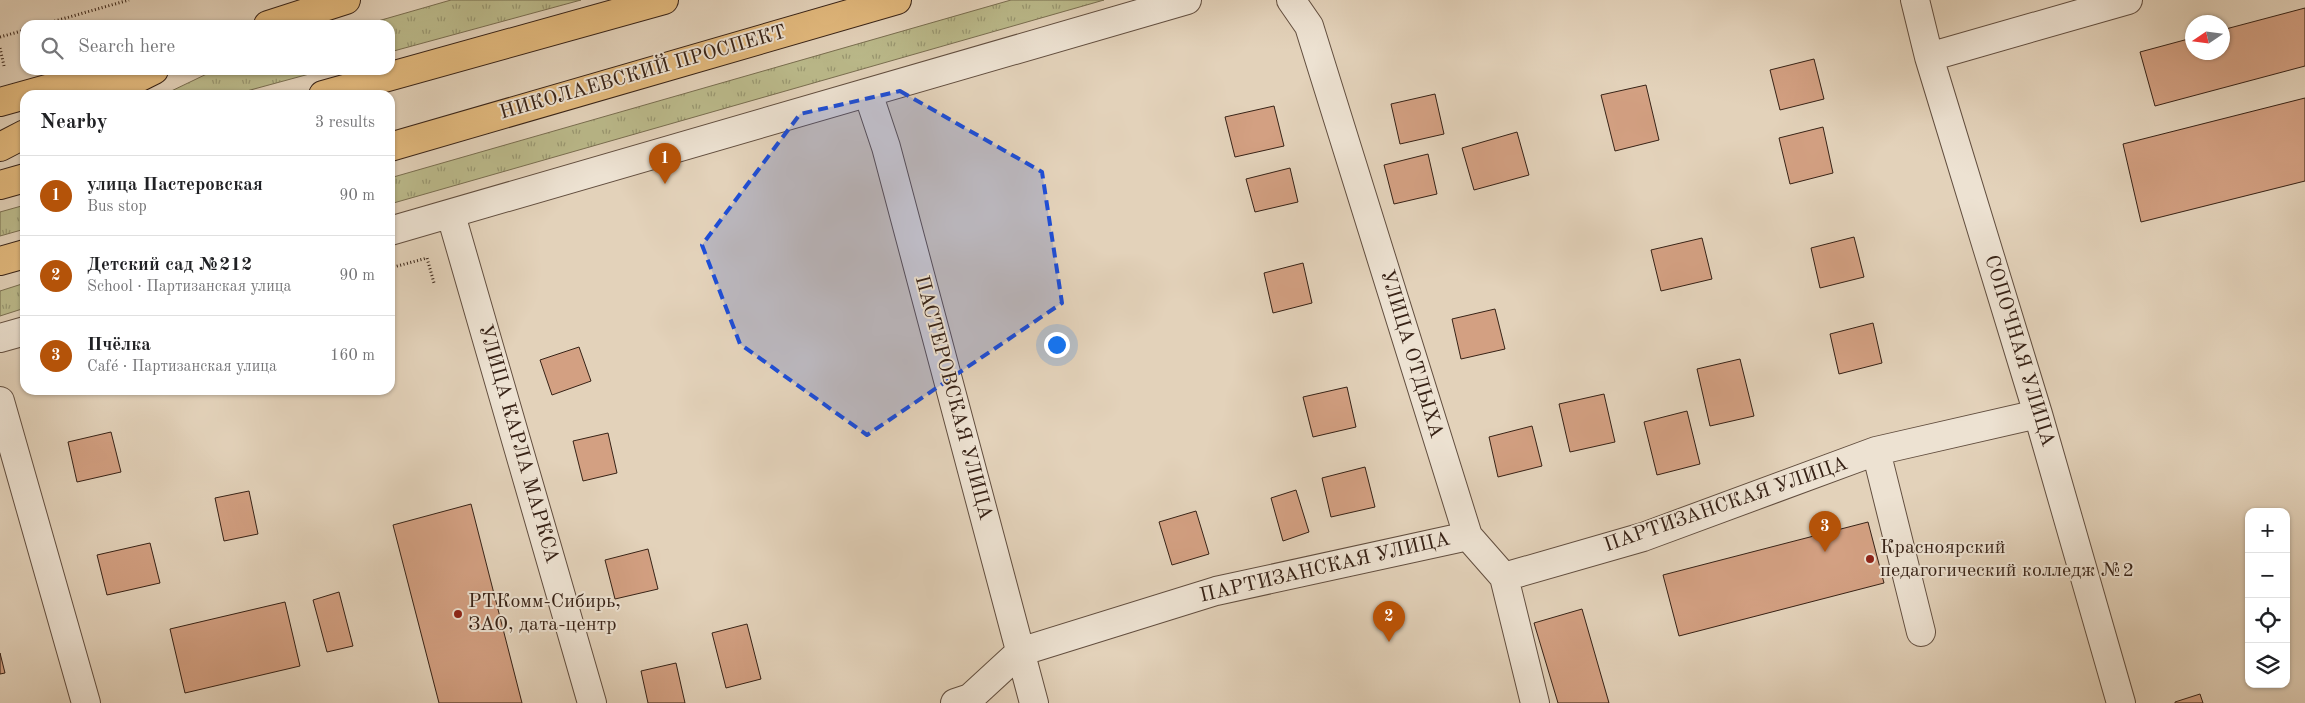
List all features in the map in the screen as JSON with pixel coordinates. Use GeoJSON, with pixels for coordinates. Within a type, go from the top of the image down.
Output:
{"type":"FeatureCollection","features":[{"type":"Feature","properties":{"kind":"main road"},"geometry":{"type":"LineString","coordinates":[[284,20],[346,0]]}},
{"type":"Feature","properties":{"kind":"main road"},"geometry":{"type":"LineString","coordinates":[[395,75],[664,0]]}},
{"type":"Feature","properties":{"kind":"main road","name":"НИКОЛАЕВСКИЙ ПРОСПЕКТ"},"geometry":{"type":"LineString","coordinates":[[395,146],[896,0]]}},
{"type":"Feature","properties":{"kind":"main road"},"geometry":{"type":"LineString","coordinates":[[44,90],[98,75]]}},
{"type":"Feature","properties":{"kind":"main road"},"geometry":{"type":"LineString","coordinates":[[114,90],[144,75]]}},
{"type":"Feature","properties":{"kind":"main road"},"geometry":{"type":"LineString","coordinates":[[341,90],[395,75]]}},
{"type":"Feature","properties":{"kind":"main road"},"geometry":{"type":"LineString","coordinates":[[0,102],[20,96]]}},
{"type":"Feature","properties":{"kind":"main road"},"geometry":{"type":"LineString","coordinates":[[0,147],[20,137]]}},
{"type":"Feature","properties":{"kind":"main road"},"geometry":{"type":"LineString","coordinates":[[0,185],[20,179]]}},
{"type":"Feature","properties":{"kind":"main road"},"geometry":{"type":"LineString","coordinates":[[0,262],[20,256]]}},
{"type":"Feature","properties":{"kind":"street"},"geometry":{"type":"LineString","coordinates":[[395,230],[1187,0]]}},
{"type":"Feature","properties":{"kind":"street","name":"УЛИЦА ОТДЫХА"},"geometry":{"type":"LineString","coordinates":[[1291,0],[1309,26],[1468,536]]}},
{"type":"Feature","properties":{"kind":"street","name":"СОПОЧНАЯ УЛИЦА"},"geometry":{"type":"LineString","coordinates":[[1915,0],[1929,57],[2038,414],[2121,703]]}},
{"type":"Feature","properties":{"kind":"street"},"geometry":{"type":"LineString","coordinates":[[1929,57],[2128,0]]}},
{"type":"Feature","properties":{"kind":"street","name":"ПАСТЕРОВСКАЯ УЛИЦА"},"geometry":{"type":"LineString","coordinates":[[868,93],[889,157],[1034,703]]}},
{"type":"Feature","properties":{"kind":"street","name":"УЛИЦА КАРЛА МАРКСА"},"geometry":{"type":"LineString","coordinates":[[451,215],[592,703]]}},
{"type":"Feature","properties":{"kind":"street"},"geometry":{"type":"LineString","coordinates":[[0,338],[20,332]]}},
{"type":"Feature","properties":{"kind":"street"},"geometry":{"type":"LineString","coordinates":[[0,401],[86,703]]}},
{"type":"Feature","properties":{"kind":"street","name":"ПАРТИЗАНСКАЯ УЛИЦА"},"geometry":{"type":"LineString","coordinates":[[954,703],[970,698],[1020,652],[1216,591],[1468,536],[1504,577],[1643,537],[1876,451],[2038,414]]}},
{"type":"Feature","properties":{"kind":"street"},"geometry":{"type":"LineString","coordinates":[[1876,451],[1921,632]]}},
{"type":"Feature","properties":{"kind":"street"},"geometry":{"type":"LineString","coordinates":[[1504,577],[1535,703]]}},
{"type":"Feature","properties":{"kind":"path"},"geometry":{"type":"LineString","coordinates":[[59,20],[129,0]]}},
{"type":"Feature","properties":{"kind":"path"},"geometry":{"type":"LineString","coordinates":[[0,37],[20,31]]}},
{"type":"Feature","properties":{"kind":"path"},"geometry":{"type":"LineString","coordinates":[[0,48],[4,66]]}},
{"type":"Feature","properties":{"kind":"path"},"geometry":{"type":"LineString","coordinates":[[395,267],[427,258],[434,283]]}},
{"type":"Feature","properties":{"kind":"highlighted area"},"geometry":{"type":"Polygon","coordinates":[[[900,91],[1042,172],[1062,303],[954,378],[867,435],[740,344],[702,245],[800,114],[900,91]]]}},
{"type":"Feature","properties":{"kind":"green space"},"geometry":{"type":"Polygon","coordinates":[[[451,0],[581,0],[395,51],[395,20],[381,20],[451,0]]]}},
{"type":"Feature","properties":{"kind":"green space"},"geometry":{"type":"Polygon","coordinates":[[[1011,0],[1104,0],[395,203],[395,177],[1011,0]]]}},
{"type":"Feature","properties":{"kind":"green space"},"geometry":{"type":"Polygon","coordinates":[[[205,75],[306,75],[250,90],[173,90],[205,75]]]}},
{"type":"Feature","properties":{"kind":"green space"},"geometry":{"type":"Polygon","coordinates":[[[20,206],[20,230],[0,236],[0,212],[20,206]]]}},
{"type":"Feature","properties":{"kind":"green space"},"geometry":{"type":"Polygon","coordinates":[[[20,285],[20,310],[0,316],[0,291],[20,285]]]}},
{"type":"Feature","properties":{"kind":"building"},"geometry":{"type":"Polygon","coordinates":[[[2305,8],[2305,66],[2155,106],[2140,52],[2185,40],[2185,60],[2230,60],[2230,28],[2305,8]]]}},
{"type":"Feature","properties":{"kind":"building"},"geometry":{"type":"Polygon","coordinates":[[[1814,59],[1824,99],[1780,110],[1770,70],[1814,59]]]}},
{"type":"Feature","properties":{"kind":"building"},"geometry":{"type":"Polygon","coordinates":[[[1646,85],[1659,140],[1615,151],[1601,95],[1646,85]]]}},
{"type":"Feature","properties":{"kind":"building"},"geometry":{"type":"Polygon","coordinates":[[[1435,94],[1444,134],[1400,144],[1391,104],[1435,94]]]}},
{"type":"Feature","properties":{"kind":"building"},"geometry":{"type":"Polygon","coordinates":[[[2305,98],[2305,181],[2141,222],[2123,144],[2305,98]]]}},
{"type":"Feature","properties":{"kind":"building"},"geometry":{"type":"Polygon","coordinates":[[[1274,106],[1284,146],[1235,157],[1225,117],[1274,106]]]}},
{"type":"Feature","properties":{"kind":"building"},"geometry":{"type":"Polygon","coordinates":[[[1823,127],[1833,173],[1790,184],[1779,138],[1823,127]]]}},
{"type":"Feature","properties":{"kind":"building"},"geometry":{"type":"Polygon","coordinates":[[[1517,132],[1529,175],[1474,190],[1462,148],[1517,132]]]}},
{"type":"Feature","properties":{"kind":"building"},"geometry":{"type":"Polygon","coordinates":[[[1428,154],[1437,194],[1394,204],[1384,165],[1428,154]]]}},
{"type":"Feature","properties":{"kind":"building"},"geometry":{"type":"Polygon","coordinates":[[[1290,168],[1298,202],[1255,212],[1246,179],[1290,168]]]}},
{"type":"Feature","properties":{"kind":"building"},"geometry":{"type":"Polygon","coordinates":[[[1854,237],[1864,277],[1820,288],[1811,248],[1854,237]]]}},
{"type":"Feature","properties":{"kind":"building"},"geometry":{"type":"Polygon","coordinates":[[[1702,238],[1712,279],[1661,291],[1651,250],[1702,238]]]}},
{"type":"Feature","properties":{"kind":"building"},"geometry":{"type":"Polygon","coordinates":[[[1303,263],[1312,303],[1273,313],[1264,273],[1303,263]]]}},
{"type":"Feature","properties":{"kind":"building"},"geometry":{"type":"Polygon","coordinates":[[[1495,309],[1505,349],[1461,359],[1452,319],[1495,309]]]}},
{"type":"Feature","properties":{"kind":"building"},"geometry":{"type":"Polygon","coordinates":[[[1873,323],[1882,363],[1839,374],[1830,334],[1873,323]]]}},
{"type":"Feature","properties":{"kind":"building"},"geometry":{"type":"Polygon","coordinates":[[[579,347],[591,381],[552,395],[540,360],[579,347]]]}},
{"type":"Feature","properties":{"kind":"building"},"geometry":{"type":"Polygon","coordinates":[[[1740,359],[1754,416],[1710,426],[1697,369],[1740,359]]]}},
{"type":"Feature","properties":{"kind":"building"},"geometry":{"type":"Polygon","coordinates":[[[1347,387],[1356,427],[1313,437],[1303,397],[1347,387]]]}},
{"type":"Feature","properties":{"kind":"building"},"geometry":{"type":"Polygon","coordinates":[[[1604,394],[1615,442],[1570,452],[1559,404],[1604,394]]]}},
{"type":"Feature","properties":{"kind":"building"},"geometry":{"type":"Polygon","coordinates":[[[1687,411],[1700,464],[1657,475],[1644,422],[1687,411]]]}},
{"type":"Feature","properties":{"kind":"building"},"geometry":{"type":"Polygon","coordinates":[[[1532,426],[1542,466],[1498,477],[1489,437],[1532,426]]]}},
{"type":"Feature","properties":{"kind":"building"},"geometry":{"type":"Polygon","coordinates":[[[111,432],[121,472],[77,482],[68,442],[111,432]]]}},
{"type":"Feature","properties":{"kind":"building"},"geometry":{"type":"Polygon","coordinates":[[[608,433],[617,473],[583,481],[573,441],[608,433]]]}},
{"type":"Feature","properties":{"kind":"building"},"geometry":{"type":"Polygon","coordinates":[[[1365,467],[1375,507],[1331,517],[1322,478],[1365,467]]]}},
{"type":"Feature","properties":{"kind":"building"},"geometry":{"type":"Polygon","coordinates":[[[1296,490],[1309,532],[1283,541],[1271,498],[1296,490]]]}},
{"type":"Feature","properties":{"kind":"building"},"geometry":{"type":"Polygon","coordinates":[[[249,491],[258,534],[224,541],[215,498],[249,491]]]}},
{"type":"Feature","properties":{"kind":"building","name":"РТКомм-Сибирь, ЗАО, дата-центр"},"geometry":{"type":"Polygon","coordinates":[[[471,504],[522,703],[439,703],[393,525],[471,504]]]}},
{"type":"Feature","properties":{"kind":"building"},"geometry":{"type":"Polygon","coordinates":[[[1196,511],[1209,554],[1172,565],[1159,522],[1196,511]]]}},
{"type":"Feature","properties":{"kind":"building"},"geometry":{"type":"Polygon","coordinates":[[[1868,522],[1884,583],[1679,636],[1663,575],[1868,522]]]}},
{"type":"Feature","properties":{"kind":"building"},"geometry":{"type":"Polygon","coordinates":[[[150,543],[160,583],[107,595],[97,555],[150,543]]]}},
{"type":"Feature","properties":{"kind":"building"},"geometry":{"type":"Polygon","coordinates":[[[648,549],[658,589],[615,599],[605,560],[648,549]]]}},
{"type":"Feature","properties":{"kind":"building"},"geometry":{"type":"Polygon","coordinates":[[[339,592],[353,646],[327,652],[313,600],[339,592]]]}},
{"type":"Feature","properties":{"kind":"building"},"geometry":{"type":"Polygon","coordinates":[[[285,602],[300,666],[185,693],[170,629],[285,602]]]}},
{"type":"Feature","properties":{"kind":"building"},"geometry":{"type":"Polygon","coordinates":[[[1582,609],[1609,703],[1558,703],[1534,623],[1582,609]]]}},
{"type":"Feature","properties":{"kind":"building"},"geometry":{"type":"Polygon","coordinates":[[[747,624],[761,679],[726,688],[712,633],[747,624]]]}},
{"type":"Feature","properties":{"kind":"building"},"geometry":{"type":"Polygon","coordinates":[[[0,653],[5,673],[0,674],[0,653]]]}},
{"type":"Feature","properties":{"kind":"building"},"geometry":{"type":"Polygon","coordinates":[[[676,663],[685,703],[648,703],[641,671],[676,663]]]}},
{"type":"Feature","properties":{"kind":"building"},"geometry":{"type":"Polygon","coordinates":[[[2200,694],[2203,703],[2175,703],[2175,702],[2200,694]]]}},
{"type":"Feature","properties":{"kind":"place","name":"улица Пастеровская"},"geometry":{"type":"Point","coordinates":[665,184]}},
{"type":"Feature","properties":{"kind":"place","name":"Пчёлка"},"geometry":{"type":"Point","coordinates":[1825,552]}},
{"type":"Feature","properties":{"kind":"place","name":"Красноярский педагогический колледж №2"},"geometry":{"type":"Point","coordinates":[1870,559]}},
{"type":"Feature","properties":{"kind":"place","name":"РТКомм-Сибирь, ЗАО, дата-центр"},"geometry":{"type":"Point","coordinates":[458,614]}},
{"type":"Feature","properties":{"kind":"place","name":"Детский сад №212"},"geometry":{"type":"Point","coordinates":[1389,642]}}]}
